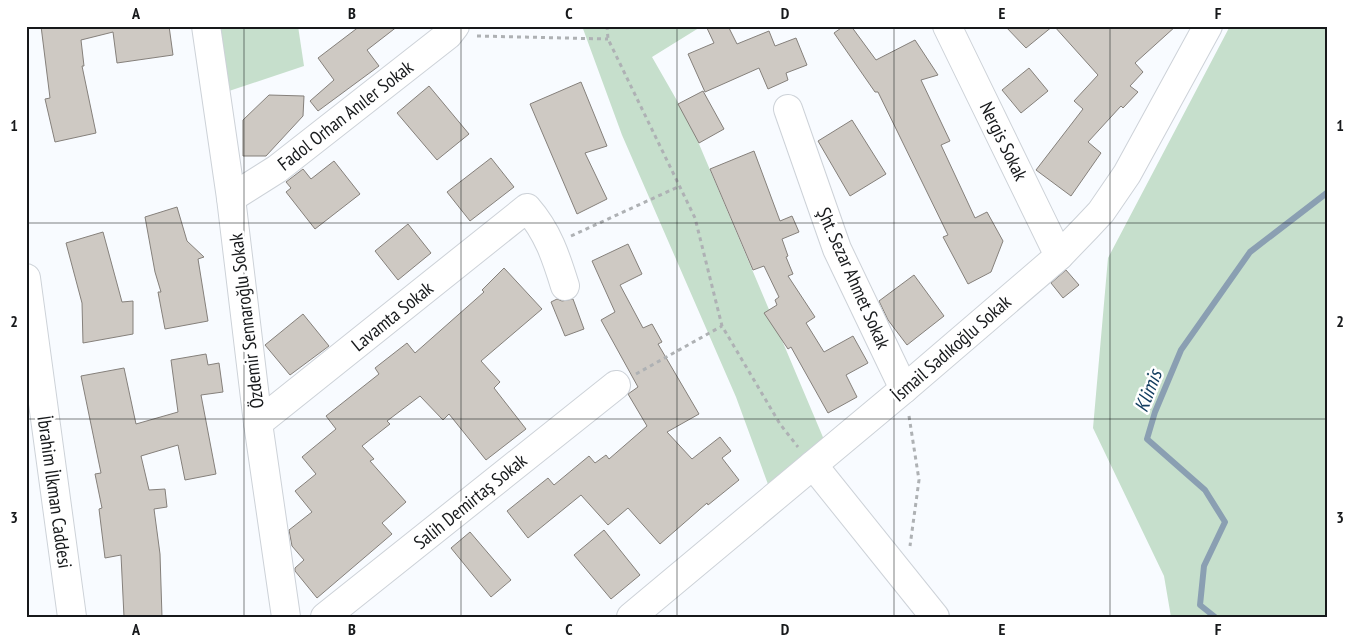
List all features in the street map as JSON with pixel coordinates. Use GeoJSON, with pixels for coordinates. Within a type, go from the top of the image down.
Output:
{"type":"FeatureCollection","features":[{"type":"Feature","properties":{"kind":"street","name":"Özdemir Sennaroğlu Sokak"},"geometry":{"type":"LineString","coordinates":[[206,26],[231,198],[258,424],[286,617]]}},
{"type":"Feature","properties":{"kind":"street","name":"Nergis Sokak"},"geometry":{"type":"LineString","coordinates":[[947,26],[1059,256]]}},
{"type":"Feature","properties":{"kind":"street","name":"İsmail Sadıkoğlu Sokak"},"geometry":{"type":"LineString","coordinates":[[631,617],[904,389],[1059,256],[1101,212],[1127,174],[1208,26]]}},
{"type":"Feature","properties":{"kind":"street","name":"Fadol Orhan Anıler Sokak"},"geometry":{"type":"LineString","coordinates":[[231,198],[276,170],[452,31]]}},
{"type":"Feature","properties":{"kind":"street","name":"Şht. Sezar Ahmet Sokak"},"geometry":{"type":"LineString","coordinates":[[788,109],[838,249],[904,389]]}},
{"type":"Feature","properties":{"kind":"street","name":"Lavamta Sokak"},"geometry":{"type":"LineString","coordinates":[[258,424],[527,208],[540,223],[552,244]]}},
{"type":"Feature","properties":{"kind":"street"},"geometry":{"type":"LineString","coordinates":[[552,244],[565,286]]}},
{"type":"Feature","properties":{"kind":"street","name":"İbrahim İlkman Caddesi"},"geometry":{"type":"LineString","coordinates":[[26,278],[36,427],[72,617]]}},
{"type":"Feature","properties":{"kind":"street","name":"Salih Demirtaş Sokak"},"geometry":{"type":"LineString","coordinates":[[325,617],[616,385]]}},
{"type":"Feature","properties":{"kind":"street"},"geometry":{"type":"LineString","coordinates":[[813,465],[935,617]]}},
{"type":"Feature","properties":{"kind":"path"},"geometry":{"type":"LineString","coordinates":[[607,26],[608,39],[695,218],[722,326],[780,424],[813,465]]}},
{"type":"Feature","properties":{"kind":"path"},"geometry":{"type":"LineString","coordinates":[[452,31],[608,39]]}},
{"type":"Feature","properties":{"kind":"path"},"geometry":{"type":"LineString","coordinates":[[552,244],[680,186]]}},
{"type":"Feature","properties":{"kind":"path"},"geometry":{"type":"LineString","coordinates":[[616,385],[722,326]]}},
{"type":"Feature","properties":{"kind":"path"},"geometry":{"type":"LineString","coordinates":[[904,389],[920,480],[905,578]]}},
{"type":"Feature","properties":{"kind":"green space"},"geometry":{"type":"Polygon","coordinates":[[[219,26],[298,26],[304,66],[229,91],[219,26]]]}},
{"type":"Feature","properties":{"kind":"green space"},"geometry":{"type":"Polygon","coordinates":[[[582,26],[702,26],[652,57],[691,125],[825,442],[769,487],[736,397],[622,135],[582,26]]]}},
{"type":"Feature","properties":{"kind":"green space"},"geometry":{"type":"Polygon","coordinates":[[[1230,26],[1328,26],[1328,617],[1171,617],[1164,576],[1093,428],[1108,258],[1230,26]]]}},
{"type":"Feature","properties":{"kind":"building"},"geometry":{"type":"Polygon","coordinates":[[[41,26],[169,26],[173,55],[117,63],[113,32],[81,40],[84,66],[82,66],[96,133],[55,142],[45,99],[50,98],[41,26]]]}},
{"type":"Feature","properties":{"kind":"building"},"geometry":{"type":"Polygon","coordinates":[[[360,26],[398,26],[367,50],[379,66],[318,111],[310,101],[334,80],[318,58],[360,26]]]}},
{"type":"Feature","properties":{"kind":"building"},"geometry":{"type":"Polygon","coordinates":[[[706,26],[728,26],[737,44],[769,31],[775,46],[796,38],[807,65],[786,73],[788,80],[768,89],[759,68],[705,92],[688,54],[714,43],[706,26]]]}},
{"type":"Feature","properties":{"kind":"building"},"geometry":{"type":"Polygon","coordinates":[[[844,26],[851,26],[876,60],[915,40],[938,75],[921,80],[950,141],[941,145],[975,218],[987,212],[1003,241],[991,272],[968,284],[943,237],[948,235],[878,92],[875,92],[834,33],[844,26]]]}},
{"type":"Feature","properties":{"kind":"building"},"geometry":{"type":"Polygon","coordinates":[[[1005,26],[1053,26],[1026,48],[1005,26]]]}},
{"type":"Feature","properties":{"kind":"building"},"geometry":{"type":"Polygon","coordinates":[[[1054,26],[1176,26],[1135,63],[1143,72],[1130,86],[1138,92],[1123,108],[1121,106],[1088,142],[1101,153],[1071,196],[1036,170],[1083,109],[1074,101],[1098,75],[1054,26]]]}},
{"type":"Feature","properties":{"kind":"building"},"geometry":{"type":"Polygon","coordinates":[[[1029,68],[1048,91],[1021,113],[1002,90],[1029,68]]]}},
{"type":"Feature","properties":{"kind":"building"},"geometry":{"type":"Polygon","coordinates":[[[581,82],[607,146],[585,153],[607,199],[577,214],[530,104],[581,82]]]}},
{"type":"Feature","properties":{"kind":"building"},"geometry":{"type":"Polygon","coordinates":[[[429,86],[469,134],[437,160],[397,113],[429,86]]]}},
{"type":"Feature","properties":{"kind":"building"},"geometry":{"type":"Polygon","coordinates":[[[703,91],[724,129],[699,143],[678,104],[703,91]]]}},
{"type":"Feature","properties":{"kind":"building"},"geometry":{"type":"Polygon","coordinates":[[[269,95],[304,96],[303,116],[266,156],[243,156],[243,120],[269,95]]]}},
{"type":"Feature","properties":{"kind":"building"},"geometry":{"type":"Polygon","coordinates":[[[852,120],[886,174],[850,196],[818,141],[852,120]]]}},
{"type":"Feature","properties":{"kind":"building"},"geometry":{"type":"Polygon","coordinates":[[[754,151],[780,221],[792,216],[799,232],[782,239],[788,256],[786,257],[793,274],[788,276],[815,317],[806,323],[824,352],[853,336],[868,363],[846,375],[857,397],[828,413],[791,347],[788,349],[764,313],[777,305],[775,300],[779,297],[764,266],[753,270],[710,169],[754,151]]]}},
{"type":"Feature","properties":{"kind":"building"},"geometry":{"type":"Polygon","coordinates":[[[491,158],[514,187],[470,221],[447,192],[491,158]]]}},
{"type":"Feature","properties":{"kind":"building"},"geometry":{"type":"Polygon","coordinates":[[[334,161],[360,194],[315,229],[286,192],[291,188],[286,182],[303,169],[311,179],[334,161]]]}},
{"type":"Feature","properties":{"kind":"building"},"geometry":{"type":"Polygon","coordinates":[[[177,207],[187,241],[204,257],[198,259],[208,321],[165,329],[158,292],[161,292],[155,272],[145,217],[177,207]]]}},
{"type":"Feature","properties":{"kind":"building"},"geometry":{"type":"Polygon","coordinates":[[[408,224],[431,253],[398,280],[375,251],[408,224]]]}},
{"type":"Feature","properties":{"kind":"building"},"geometry":{"type":"Polygon","coordinates":[[[103,232],[122,302],[133,301],[133,334],[83,343],[82,303],[66,243],[103,232]]]}},
{"type":"Feature","properties":{"kind":"building"},"geometry":{"type":"Polygon","coordinates":[[[628,244],[642,274],[620,285],[643,328],[652,324],[662,342],[658,344],[699,414],[667,432],[692,459],[720,437],[731,451],[722,458],[739,480],[708,505],[707,503],[660,544],[628,508],[608,525],[581,495],[528,538],[507,511],[548,478],[554,485],[589,456],[595,463],[606,455],[609,459],[647,426],[628,394],[638,387],[601,320],[615,312],[592,261],[628,244]]]}},
{"type":"Feature","properties":{"kind":"building"},"geometry":{"type":"Polygon","coordinates":[[[504,268],[542,309],[481,361],[500,382],[494,388],[526,429],[486,460],[449,414],[443,420],[420,396],[387,421],[390,424],[362,446],[374,459],[370,461],[406,502],[382,523],[392,534],[317,598],[295,571],[295,568],[304,560],[292,546],[289,530],[312,512],[295,491],[316,474],[302,457],[336,429],[326,416],[379,374],[375,368],[407,343],[415,353],[484,292],[482,290],[504,268]]]}},
{"type":"Feature","properties":{"kind":"building"},"geometry":{"type":"Polygon","coordinates":[[[1066,270],[1079,285],[1063,298],[1051,283],[1066,270]]]}},
{"type":"Feature","properties":{"kind":"building"},"geometry":{"type":"Polygon","coordinates":[[[914,275],[944,316],[907,345],[888,320],[879,301],[914,275]]]}},
{"type":"Feature","properties":{"kind":"building"},"geometry":{"type":"Polygon","coordinates":[[[557,299],[562,301],[573,299],[584,329],[565,336],[551,302],[557,299]]]}},
{"type":"Feature","properties":{"kind":"building"},"geometry":{"type":"Polygon","coordinates":[[[303,314],[329,346],[290,375],[265,345],[303,314]]]}},
{"type":"Feature","properties":{"kind":"building"},"geometry":{"type":"Polygon","coordinates":[[[206,354],[208,365],[219,363],[223,392],[201,395],[216,474],[185,480],[178,445],[141,456],[149,490],[165,489],[167,507],[154,509],[160,554],[162,617],[124,617],[121,555],[105,558],[99,509],[102,508],[95,474],[101,473],[81,376],[124,368],[136,424],[178,412],[171,360],[206,354]]]}},
{"type":"Feature","properties":{"kind":"building"},"geometry":{"type":"Polygon","coordinates":[[[604,530],[640,575],[611,599],[574,555],[604,530]]]}},
{"type":"Feature","properties":{"kind":"building"},"geometry":{"type":"Polygon","coordinates":[[[470,532],[511,580],[491,597],[451,548],[470,532]]]}},
{"type":"Feature","properties":{"kind":"waterway","name":"Klimis"},"geometry":{"type":"LineString","coordinates":[[1215,617],[1200,605],[1204,566],[1225,522],[1205,490],[1147,439],[1155,412],[1181,350],[1250,252],[1328,192]]}}]}
